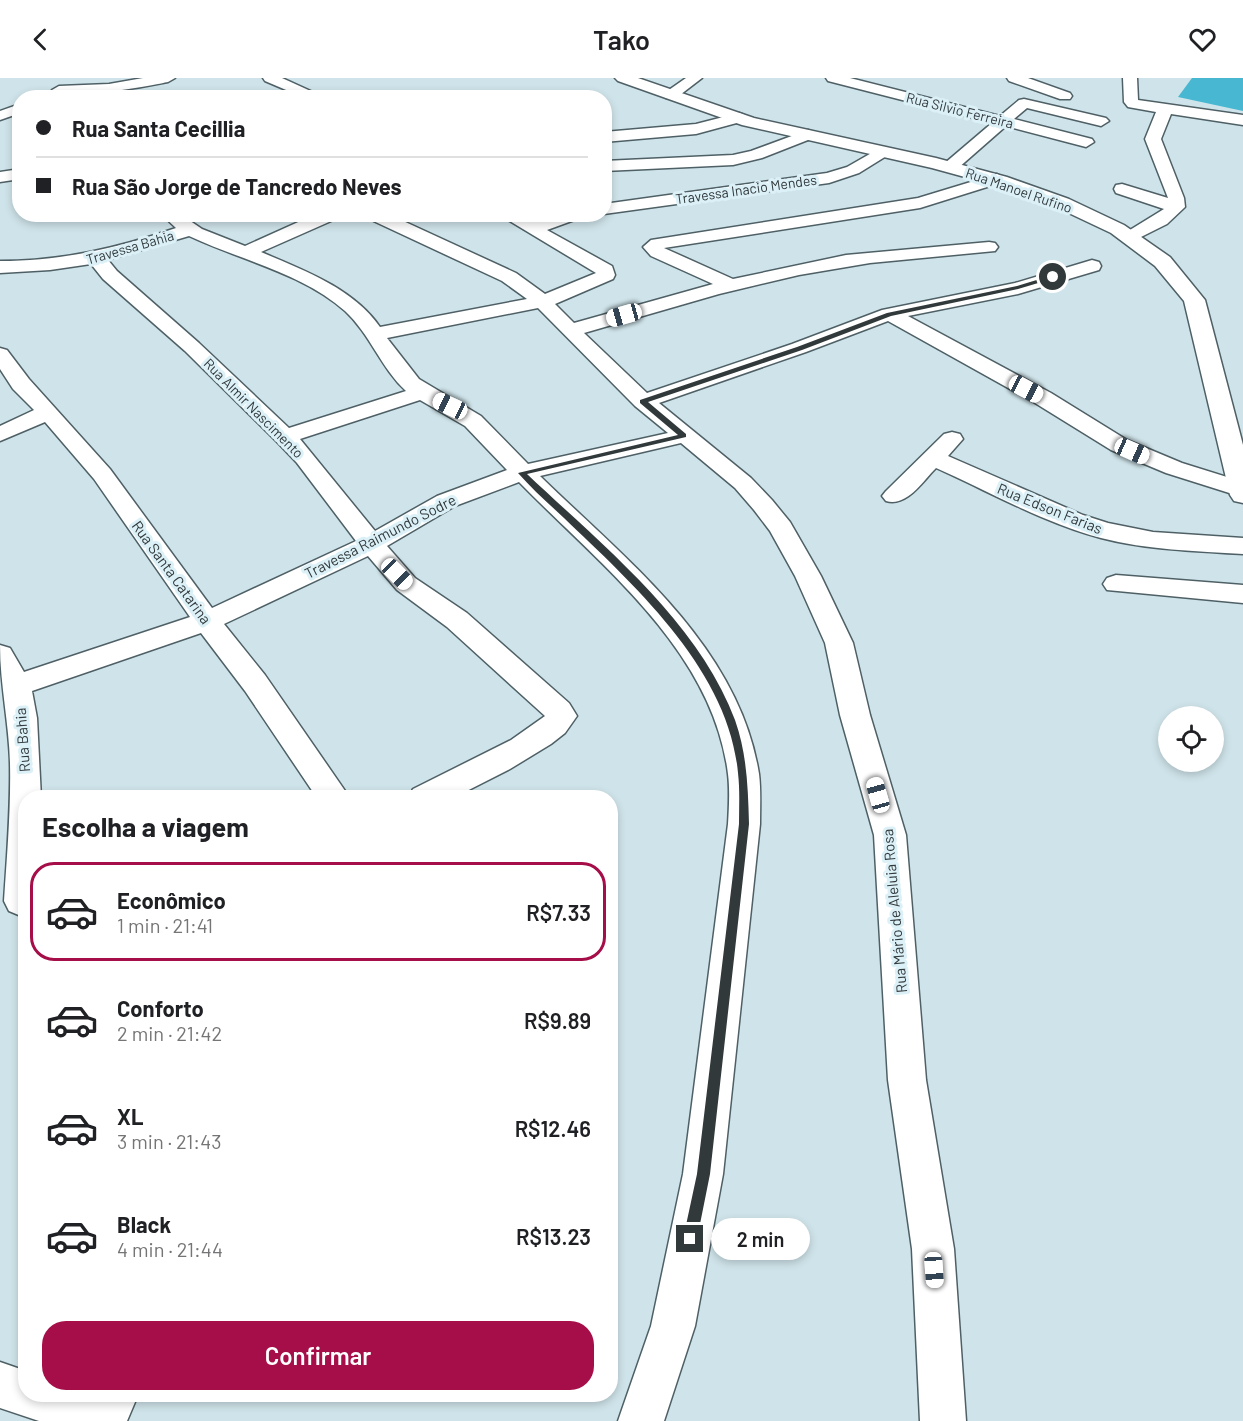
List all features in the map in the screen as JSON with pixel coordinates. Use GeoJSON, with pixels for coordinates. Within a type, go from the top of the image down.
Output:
{"type":"FeatureCollection","features":[{"type":"Feature","properties":{"kind":"main road","name":"Rua Manoel Rufino"},"geometry":{"type":"LineString","coordinates":[[623,78],[739,118],[951,166],[997,179],[1085,213],[1131,237],[1173,271],[1194,300],[1242,492]]}},
{"type":"Feature","properties":{"kind":"street"},"geometry":{"type":"LineString","coordinates":[[59,90],[71,78]]}},
{"type":"Feature","properties":{"kind":"street"},"geometry":{"type":"LineString","coordinates":[[59,90],[109,88],[168,78]]}},
{"type":"Feature","properties":{"kind":"street"},"geometry":{"type":"LineString","coordinates":[[270,78],[299,90]]}},
{"type":"Feature","properties":{"kind":"street"},"geometry":{"type":"LineString","coordinates":[[671,95],[694,78]]}},
{"type":"Feature","properties":{"kind":"street","name":"Rua Silvio Ferreira"},"geometry":{"type":"LineString","coordinates":[[833,78],[1086,142]]}},
{"type":"Feature","properties":{"kind":"street"},"geometry":{"type":"LineString","coordinates":[[1130,78],[1131,102],[1165,110],[1243,120]]}},
{"type":"Feature","properties":{"kind":"street"},"geometry":{"type":"LineString","coordinates":[[1022,79],[1088,104]]}},
{"type":"Feature","properties":{"kind":"street"},"geometry":{"type":"LineString","coordinates":[[951,166],[1024,103],[1101,121]]}},
{"type":"Feature","properties":{"kind":"street"},"geometry":{"type":"LineString","coordinates":[[1165,110],[1153,139],[1176,198],[1176,207]]}},
{"type":"Feature","properties":{"kind":"street"},"geometry":{"type":"LineString","coordinates":[[612,135],[696,129],[739,118]]}},
{"type":"Feature","properties":{"kind":"street"},"geometry":{"type":"LineString","coordinates":[[612,166],[733,160],[808,135]]}},
{"type":"Feature","properties":{"kind":"street","name":"Travessa Inacio Mendes"},"geometry":{"type":"LineString","coordinates":[[612,208],[829,178],[854,170],[882,152]]}},
{"type":"Feature","properties":{"kind":"street"},"geometry":{"type":"LineString","coordinates":[[730,285],[657,252],[652,247],[657,244],[807,219],[930,201],[997,179]]}},
{"type":"Feature","properties":{"kind":"street"},"geometry":{"type":"LineString","coordinates":[[1122,189],[1176,207]]}},
{"type":"Feature","properties":{"kind":"street"},"geometry":{"type":"LineString","coordinates":[[1131,237],[1148,229],[1176,207]]}},
{"type":"Feature","properties":{"kind":"street","name":"Travessa Bahia"},"geometry":{"type":"LineString","coordinates":[[0,267],[48,266],[97,259],[182,222]]}},
{"type":"Feature","properties":{"kind":"street"},"geometry":{"type":"LineString","coordinates":[[186,222],[337,297],[362,317],[400,371],[421,393],[463,413],[475,422],[522,473],[643,589],[692,649],[720,696],[727,713],[743,772],[744,824],[703,1174],[673,1326],[641,1421]]}},
{"type":"Feature","properties":{"kind":"street"},"geometry":{"type":"LineString","coordinates":[[246,252],[314,222]]}},
{"type":"Feature","properties":{"kind":"street","name":"Rua Mário de Aleluia Rosa"},"geometry":{"type":"LineString","coordinates":[[390,222],[509,277],[545,301],[570,331],[643,401],[743,483],[781,528],[808,576],[839,643],[855,715],[890,835],[907,1080],[933,1249],[943,1421]]}},
{"type":"Feature","properties":{"kind":"street"},"geometry":{"type":"LineString","coordinates":[[376,334],[545,301],[606,275],[605,270],[520,222]]}},
{"type":"Feature","properties":{"kind":"street"},"geometry":{"type":"LineString","coordinates":[[532,229],[552,222]]}},
{"type":"Feature","properties":{"kind":"street"},"geometry":{"type":"LineString","coordinates":[[570,331],[730,285],[822,265],[989,247]]}},
{"type":"Feature","properties":{"kind":"street","name":"Rua Almir Nascimento"},"geometry":{"type":"LineString","coordinates":[[97,259],[110,275],[217,370],[305,458],[370,545],[406,584],[457,620],[559,711],[562,716],[560,721],[545,732],[498,762],[440,790]]}},
{"type":"Feature","properties":{"kind":"street"},"geometry":{"type":"LineString","coordinates":[[643,401],[799,348],[889,314],[1018,288],[1092,266]]}},
{"type":"Feature","properties":{"kind":"street"},"geometry":{"type":"LineString","coordinates":[[889,314],[1043,398],[1119,445],[1174,468],[1242,492]]}},
{"type":"Feature","properties":{"kind":"street","name":"Rua Santa Catarina"},"geometry":{"type":"LineString","coordinates":[[0,354],[21,384],[102,474],[207,621],[255,683],[329,790]]}},
{"type":"Feature","properties":{"kind":"street"},"geometry":{"type":"LineString","coordinates":[[285,437],[421,393]]}},
{"type":"Feature","properties":{"kind":"street"},"geometry":{"type":"LineString","coordinates":[[0,434],[48,412]]}},
{"type":"Feature","properties":{"kind":"street","name":"Travessa Raimundo Sodre"},"geometry":{"type":"LineString","coordinates":[[17,685],[207,621],[370,545],[446,501],[522,473],[683,436]]}},
{"type":"Feature","properties":{"kind":"street"},"geometry":{"type":"LineString","coordinates":[[894,496],[952,439]]}},
{"type":"Feature","properties":{"kind":"street","name":"Rua Edson Farias"},"geometry":{"type":"LineString","coordinates":[[933,458],[1074,521],[1105,531],[1153,540],[1243,546]]}},
{"type":"Feature","properties":{"kind":"street"},"geometry":{"type":"LineString","coordinates":[[1116,584],[1243,594]]}},
{"type":"Feature","properties":{"kind":"street","name":"Rua Bahia"},"geometry":{"type":"LineString","coordinates":[[0,655],[17,685],[25,764],[23,790]]}},
{"type":"Feature","properties":{"kind":"street","name":"Rua Bahia"},"geometry":{"type":"LineString","coordinates":[[15,901],[18,860]]}},
{"type":"Feature","properties":{"kind":"street"},"geometry":{"type":"LineString","coordinates":[[0,1385],[18,1391]]}},
{"type":"Feature","properties":{"kind":"street"},"geometry":{"type":"LineString","coordinates":[[59,1402],[106,1414]]}},
{"type":"Feature","properties":{"kind":"shaded area"},"geometry":{"type":"Polygon","coordinates":[[[1192,78],[1243,78],[1243,111],[1178,97],[1192,78]]]}},
{"type":"Feature","properties":{"kind":"route"},"geometry":{"type":"LineString","coordinates":[[690,1239],[703,1174],[744,824],[743,772],[731,722],[720,696],[692,649],[643,589],[522,473],[683,436],[643,401],[799,348],[889,314],[919,306],[1018,288],[1053,277]]}}]}
